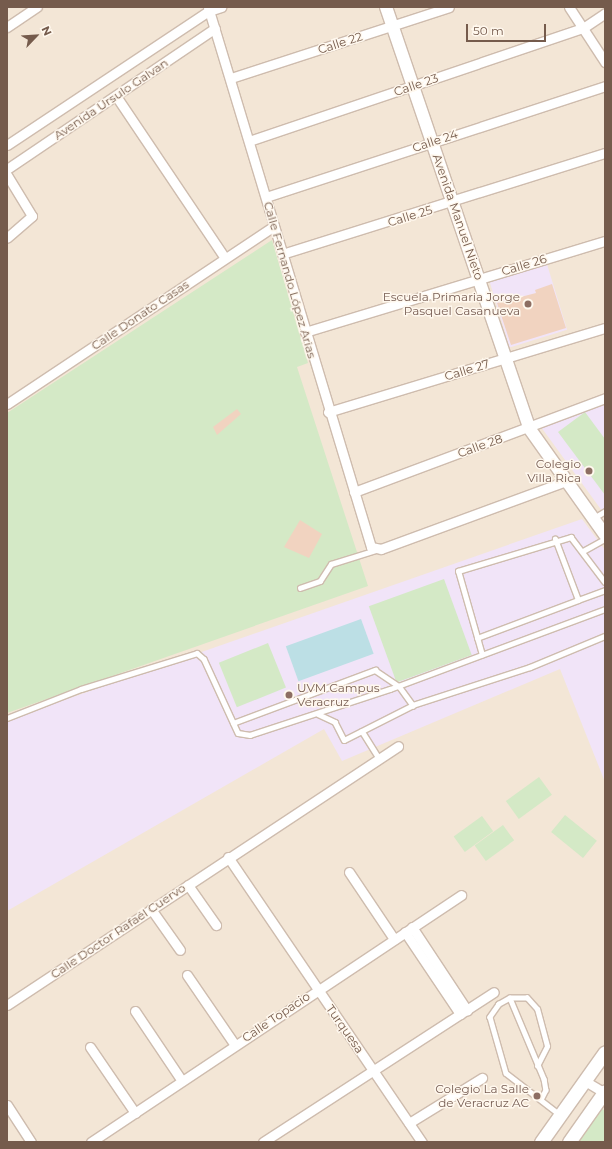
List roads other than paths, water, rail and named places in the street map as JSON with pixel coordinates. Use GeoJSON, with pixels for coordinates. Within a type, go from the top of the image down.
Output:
{"type":"FeatureCollection","features":[{"type":"Feature","properties":{"kind":"main road"},"geometry":{"type":"LineString","coordinates":[[541,1142],[605,1052]]}},
{"type":"Feature","properties":{"kind":"main road"},"geometry":{"type":"LineString","coordinates":[[570,1142],[605,1092]]}},
{"type":"Feature","properties":{"kind":"street"},"geometry":{"type":"LineString","coordinates":[[7,27],[37,7]]}},
{"type":"Feature","properties":{"kind":"street","name":"Avenida Ursulo Galvan"},"geometry":{"type":"LineString","coordinates":[[7,145],[208,9],[221,7]]}},
{"type":"Feature","properties":{"kind":"street","name":"Avenida Manuel Nieto"},"geometry":{"type":"LineString","coordinates":[[386,7],[529,428],[605,535]]}},
{"type":"Feature","properties":{"kind":"street","name":"Calle 22"},"geometry":{"type":"LineString","coordinates":[[231,78],[449,7]]}},
{"type":"Feature","properties":{"kind":"street"},"geometry":{"type":"LineString","coordinates":[[568,7],[605,62]]}},
{"type":"Feature","properties":{"kind":"street","name":"Calle Fernando López Arias"},"geometry":{"type":"LineString","coordinates":[[208,9],[231,78],[328,412],[372,547],[376,550]]}},
{"type":"Feature","properties":{"kind":"street","name":"Calle 23"},"geometry":{"type":"LineString","coordinates":[[249,141],[583,28],[605,13]]}},
{"type":"Feature","properties":{"kind":"street","name":"Avenida Ursulo Galvan"},"geometry":{"type":"LineString","coordinates":[[7,169],[215,28]]}},
{"type":"Feature","properties":{"kind":"street","name":"Calle 24"},"geometry":{"type":"LineString","coordinates":[[266,197],[605,86]]}},
{"type":"Feature","properties":{"kind":"street"},"geometry":{"type":"LineString","coordinates":[[116,96],[225,258]]}},
{"type":"Feature","properties":{"kind":"street","name":"Calle 25"},"geometry":{"type":"LineString","coordinates":[[282,254],[453,203],[605,153]]}},
{"type":"Feature","properties":{"kind":"street"},"geometry":{"type":"LineString","coordinates":[[7,175],[32,216],[7,238]]}},
{"type":"Feature","properties":{"kind":"street","name":"Calle Donato Casas"},"geometry":{"type":"LineString","coordinates":[[7,404],[274,226]]}},
{"type":"Feature","properties":{"kind":"street","name":"Calle 26"},"geometry":{"type":"LineString","coordinates":[[305,332],[605,241]]}},
{"type":"Feature","properties":{"kind":"street","name":"Calle 27"},"geometry":{"type":"LineString","coordinates":[[328,412],[605,328]]}},
{"type":"Feature","properties":{"kind":"street","name":"Calle 28"},"geometry":{"type":"LineString","coordinates":[[354,492],[529,428],[605,398]]}},
{"type":"Feature","properties":{"kind":"street"},"geometry":{"type":"LineString","coordinates":[[376,550],[566,480]]}},
{"type":"Feature","properties":{"kind":"street","name":"Calle Doctor Rafaél Cuervo"},"geometry":{"type":"LineString","coordinates":[[7,1006],[228,857],[398,746]]}},
{"type":"Feature","properties":{"kind":"street","name":"Turquesa"},"geometry":{"type":"LineString","coordinates":[[228,857],[422,1142]]}},
{"type":"Feature","properties":{"kind":"street"},"geometry":{"type":"LineString","coordinates":[[349,872],[394,939]]}},
{"type":"Feature","properties":{"kind":"street"},"geometry":{"type":"LineString","coordinates":[[188,884],[216,925]]}},
{"type":"Feature","properties":{"kind":"street","name":"Calle Topacio"},"geometry":{"type":"LineString","coordinates":[[91,1142],[317,989],[461,895]]}},
{"type":"Feature","properties":{"kind":"street"},"geometry":{"type":"LineString","coordinates":[[151,909],[180,950]]}},
{"type":"Feature","properties":{"kind":"street"},"geometry":{"type":"LineString","coordinates":[[408,930],[463,1012]]}},
{"type":"Feature","properties":{"kind":"street"},"geometry":{"type":"LineString","coordinates":[[187,975],[235,1045]]}},
{"type":"Feature","properties":{"kind":"street"},"geometry":{"type":"LineString","coordinates":[[263,1142],[373,1069],[494,992]]}},
{"type":"Feature","properties":{"kind":"street"},"geometry":{"type":"LineString","coordinates":[[135,1011],[182,1080]]}},
{"type":"Feature","properties":{"kind":"street"},"geometry":{"type":"LineString","coordinates":[[90,1047],[135,1113]]}},
{"type":"Feature","properties":{"kind":"street"},"geometry":{"type":"LineString","coordinates":[[409,1124],[482,1078]]}},
{"type":"Feature","properties":{"kind":"street"},"geometry":{"type":"LineString","coordinates":[[585,1081],[605,1092]]}},
{"type":"Feature","properties":{"kind":"street"},"geometry":{"type":"LineString","coordinates":[[7,1105],[31,1142]]}},
{"type":"Feature","properties":{"kind":"lane"},"geometry":{"type":"LineString","coordinates":[[593,518],[605,511]]}},
{"type":"Feature","properties":{"kind":"lane"},"geometry":{"type":"LineString","coordinates":[[482,655],[458,571],[555,539],[571,537],[605,582]]}},
{"type":"Feature","properties":{"kind":"lane"},"geometry":{"type":"LineString","coordinates":[[555,539],[578,600]]}},
{"type":"Feature","properties":{"kind":"lane"},"geometry":{"type":"LineString","coordinates":[[583,551],[605,540]]}},
{"type":"Feature","properties":{"kind":"lane"},"geometry":{"type":"LineString","coordinates":[[300,588],[320,581],[331,564],[376,550]]}},
{"type":"Feature","properties":{"kind":"lane"},"geometry":{"type":"LineString","coordinates":[[477,638],[605,590]]}},
{"type":"Feature","properties":{"kind":"lane"},"geometry":{"type":"LineString","coordinates":[[7,718],[194,653],[204,659],[238,733],[250,735],[318,714],[399,686],[605,609]]}},
{"type":"Feature","properties":{"kind":"lane"},"geometry":{"type":"LineString","coordinates":[[318,714],[335,722],[344,740],[413,705],[530,667],[605,636]]}},
{"type":"Feature","properties":{"kind":"lane"},"geometry":{"type":"LineString","coordinates":[[233,723],[375,670],[399,686],[413,705]]}},
{"type":"Feature","properties":{"kind":"lane"},"geometry":{"type":"LineString","coordinates":[[362,731],[379,758]]}},
{"type":"Feature","properties":{"kind":"lane"},"geometry":{"type":"LineString","coordinates":[[537,1066],[546,1046],[537,1009],[527,998],[510,998],[499,1004],[490,1017],[493,1037],[510,1080],[542,1098],[561,1115]]}},
{"type":"Feature","properties":{"kind":"lane"},"geometry":{"type":"LineString","coordinates":[[510,998],[537,1066],[546,1084],[542,1098]]}},
{"type":"Feature","properties":{"kind":"water"},"geometry":{"type":"Polygon","coordinates":[[[361,619],[374,654],[298,681],[286,646],[361,619]]]}},
{"type":"Feature","properties":{"kind":"place","name":"Escuela Primaria Jorge Pasquel Casanueva"},"geometry":{"type":"Point","coordinates":[528,304]}},
{"type":"Feature","properties":{"kind":"place","name":"Colegio Villa Rica"},"geometry":{"type":"Point","coordinates":[589,471]}},
{"type":"Feature","properties":{"kind":"place","name":"UVM Campus Veracruz"},"geometry":{"type":"Point","coordinates":[289,695]}},
{"type":"Feature","properties":{"kind":"place","name":"Colegio La Salle de Veracruz AC"},"geometry":{"type":"Point","coordinates":[537,1096]}}]}
